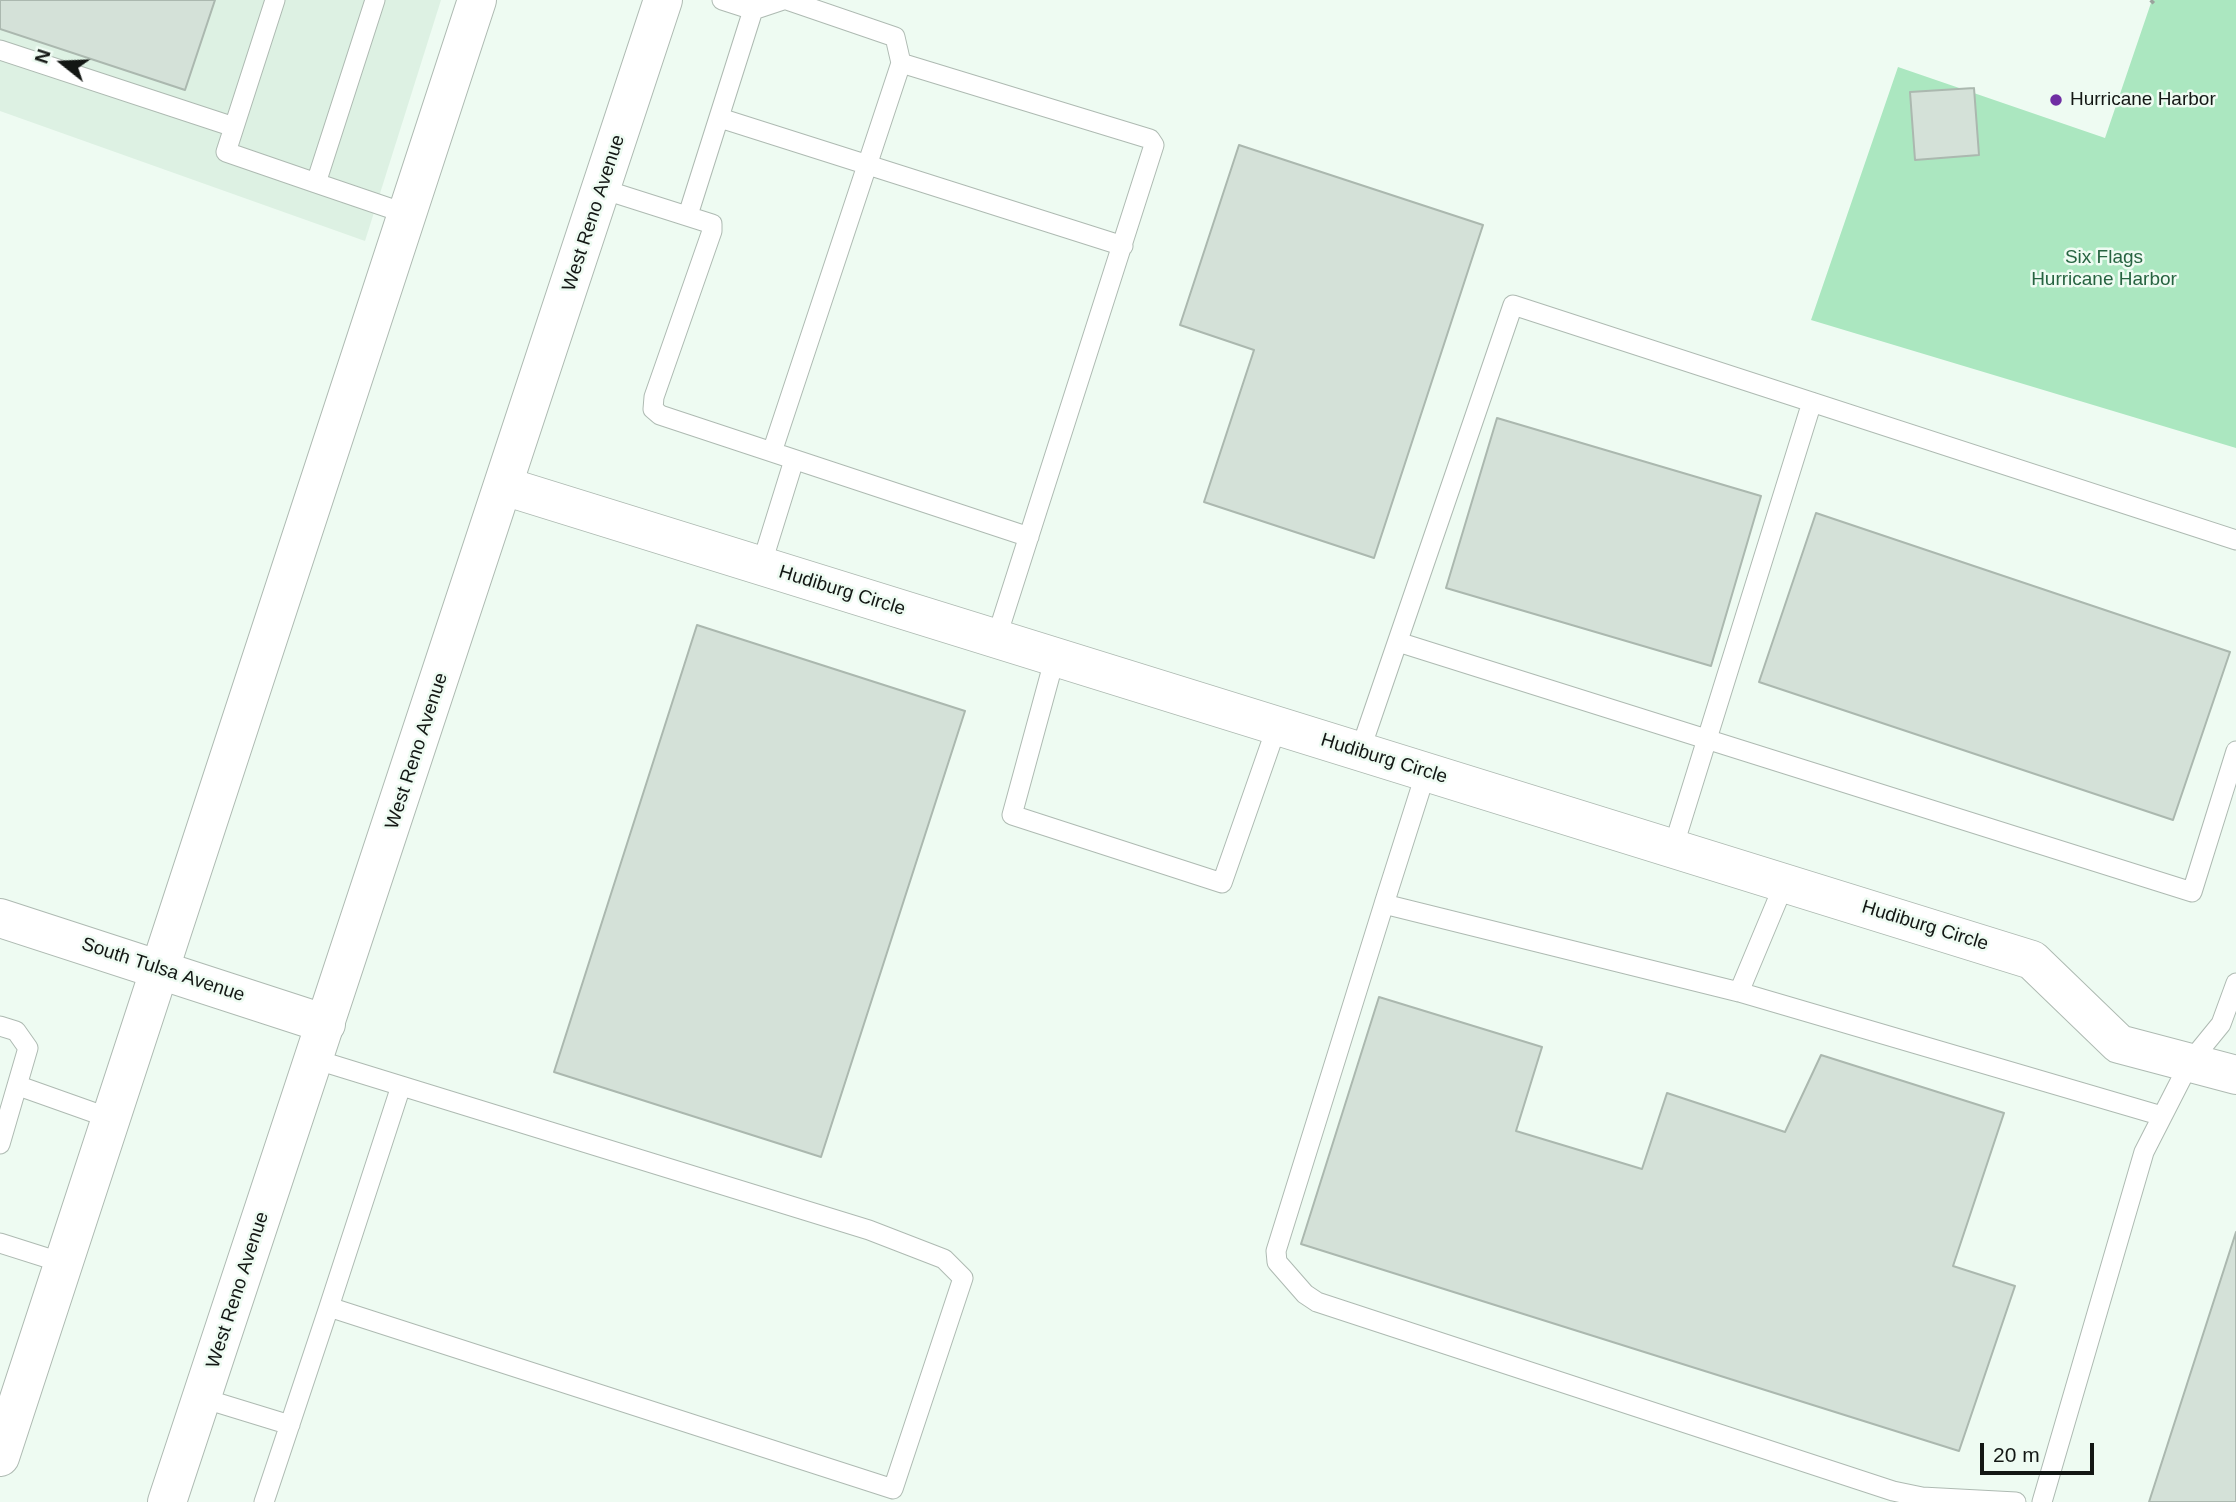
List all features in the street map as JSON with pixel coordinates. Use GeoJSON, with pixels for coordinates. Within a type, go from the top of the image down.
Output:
{"type":"FeatureCollection","features":[{"type":"Feature","properties":{"kind":"main road"},"geometry":{"type":"LineString","coordinates":[[0,1457],[477,0]]}},
{"type":"Feature","properties":{"kind":"main road","name":"West Reno Avenue"},"geometry":{"type":"LineString","coordinates":[[167,1502],[505,486],[663,0]]}},
{"type":"Feature","properties":{"kind":"main road","name":"Hudiburg Circle"},"geometry":{"type":"LineString","coordinates":[[505,486],[2032,960],[2119,1044],[2236,1075]]}},
{"type":"Feature","properties":{"kind":"main road","name":"South Tulsa Avenue"},"geometry":{"type":"LineString","coordinates":[[0,918],[160,969],[320,1042]]}},
{"type":"Feature","properties":{"kind":"lane"},"geometry":{"type":"LineString","coordinates":[[275,0],[226,152],[407,214]]}},
{"type":"Feature","properties":{"kind":"lane"},"geometry":{"type":"LineString","coordinates":[[316,183],[375,0]]}},
{"type":"Feature","properties":{"kind":"lane"},"geometry":{"type":"LineString","coordinates":[[722,0],[753,10],[785,0],[895,37],[901,62],[772,452]]}},
{"type":"Feature","properties":{"kind":"lane"},"geometry":{"type":"LineString","coordinates":[[688,215],[753,10]]}},
{"type":"Feature","properties":{"kind":"lane"},"geometry":{"type":"LineString","coordinates":[[0,50],[234,127]]}},
{"type":"Feature","properties":{"kind":"lane"},"geometry":{"type":"LineString","coordinates":[[901,62],[1150,139],[1154,145],[996,639]]}},
{"type":"Feature","properties":{"kind":"lane"},"geometry":{"type":"LineString","coordinates":[[720,118],[1123,246]]}},
{"type":"Feature","properties":{"kind":"lane"},"geometry":{"type":"LineString","coordinates":[[602,188],[709,221],[712,231],[654,397],[653,409],[660,415],[1030,537]]}},
{"type":"Feature","properties":{"kind":"lane"},"geometry":{"type":"LineString","coordinates":[[1360,751],[1513,304],[2236,540]]}},
{"type":"Feature","properties":{"kind":"lane"},"geometry":{"type":"LineString","coordinates":[[1673,848],[1704,739],[1812,402]]}},
{"type":"Feature","properties":{"kind":"lane"},"geometry":{"type":"LineString","coordinates":[[761,566],[794,460]]}},
{"type":"Feature","properties":{"kind":"lane"},"geometry":{"type":"LineString","coordinates":[[1398,642],[2192,892],[2236,751]]}},
{"type":"Feature","properties":{"kind":"lane"},"geometry":{"type":"LineString","coordinates":[[1055,657],[1012,815],[1222,883],[1277,726]]}},
{"type":"Feature","properties":{"kind":"lane"},"geometry":{"type":"LineString","coordinates":[[1426,772],[1276,1251],[1277,1262],[1305,1294],[1317,1302],[1892,1492],[1922,1497],[2016,1502]]}},
{"type":"Feature","properties":{"kind":"lane"},"geometry":{"type":"LineString","coordinates":[[1739,992],[1785,883]]}},
{"type":"Feature","properties":{"kind":"lane"},"geometry":{"type":"LineString","coordinates":[[1384,904],[1739,992],[2162,1116]]}},
{"type":"Feature","properties":{"kind":"lane"},"geometry":{"type":"LineString","coordinates":[[2042,1502],[2142,1157],[2190,1062],[2221,1024],[2236,983]]}},
{"type":"Feature","properties":{"kind":"lane"},"geometry":{"type":"LineString","coordinates":[[0,1026],[16,1031],[28,1048],[0,1144]]}},
{"type":"Feature","properties":{"kind":"lane"},"geometry":{"type":"LineString","coordinates":[[320,1042],[401,1086],[869,1230],[944,1259],[963,1278],[893,1489],[329,1307]]}},
{"type":"Feature","properties":{"kind":"lane"},"geometry":{"type":"LineString","coordinates":[[19,1086],[112,1119]]}},
{"type":"Feature","properties":{"kind":"lane"},"geometry":{"type":"LineString","coordinates":[[264,1502],[401,1086]]}},
{"type":"Feature","properties":{"kind":"lane"},"geometry":{"type":"LineString","coordinates":[[0,1243],[63,1263]]}},
{"type":"Feature","properties":{"kind":"lane"},"geometry":{"type":"LineString","coordinates":[[202,1398],[290,1425]]}},
{"type":"Feature","properties":{"kind":"shaded area"},"geometry":{"type":"Polygon","coordinates":[[[0,0],[441,0],[365,241],[0,111],[0,0]]]}},
{"type":"Feature","properties":{"kind":"green space","name":"Six Flags Hurricane Harbor"},"geometry":{"type":"Polygon","coordinates":[[[2152,0],[2236,0],[2236,448],[1811,320],[1898,67],[2105,138],[2152,0]]]}},
{"type":"Feature","properties":{"kind":"building"},"geometry":{"type":"Polygon","coordinates":[[[0,0],[215,0],[185,90],[0,29],[0,0]]]}},
{"type":"Feature","properties":{"kind":"building"},"geometry":{"type":"Polygon","coordinates":[[[1974,88],[1979,155],[1915,160],[1910,92],[1974,88]]]}},
{"type":"Feature","properties":{"kind":"building"},"geometry":{"type":"Polygon","coordinates":[[[1239,145],[1483,225],[1374,558],[1204,502],[1254,350],[1180,325],[1239,145]]]}},
{"type":"Feature","properties":{"kind":"building"},"geometry":{"type":"Polygon","coordinates":[[[1497,418],[1761,496],[1711,666],[1446,588],[1497,418]]]}},
{"type":"Feature","properties":{"kind":"building"},"geometry":{"type":"Polygon","coordinates":[[[1816,513],[2230,652],[2173,820],[1759,682],[1816,513]]]}},
{"type":"Feature","properties":{"kind":"building"},"geometry":{"type":"Polygon","coordinates":[[[697,625],[965,711],[821,1157],[554,1072],[697,625]]]}},
{"type":"Feature","properties":{"kind":"building"},"geometry":{"type":"Polygon","coordinates":[[[1379,997],[1542,1047],[1516,1131],[1642,1169],[1667,1093],[1785,1132],[1821,1055],[2004,1113],[1953,1266],[2015,1286],[1959,1451],[1301,1244],[1379,997]]]}},
{"type":"Feature","properties":{"kind":"building"},"geometry":{"type":"Polygon","coordinates":[[[2236,1232],[2236,1502],[2149,1502],[2236,1232]]]}},
{"type":"Feature","properties":{"kind":"place","name":"Hurricane Harbor"},"geometry":{"type":"Point","coordinates":[2056,100]}}]}
